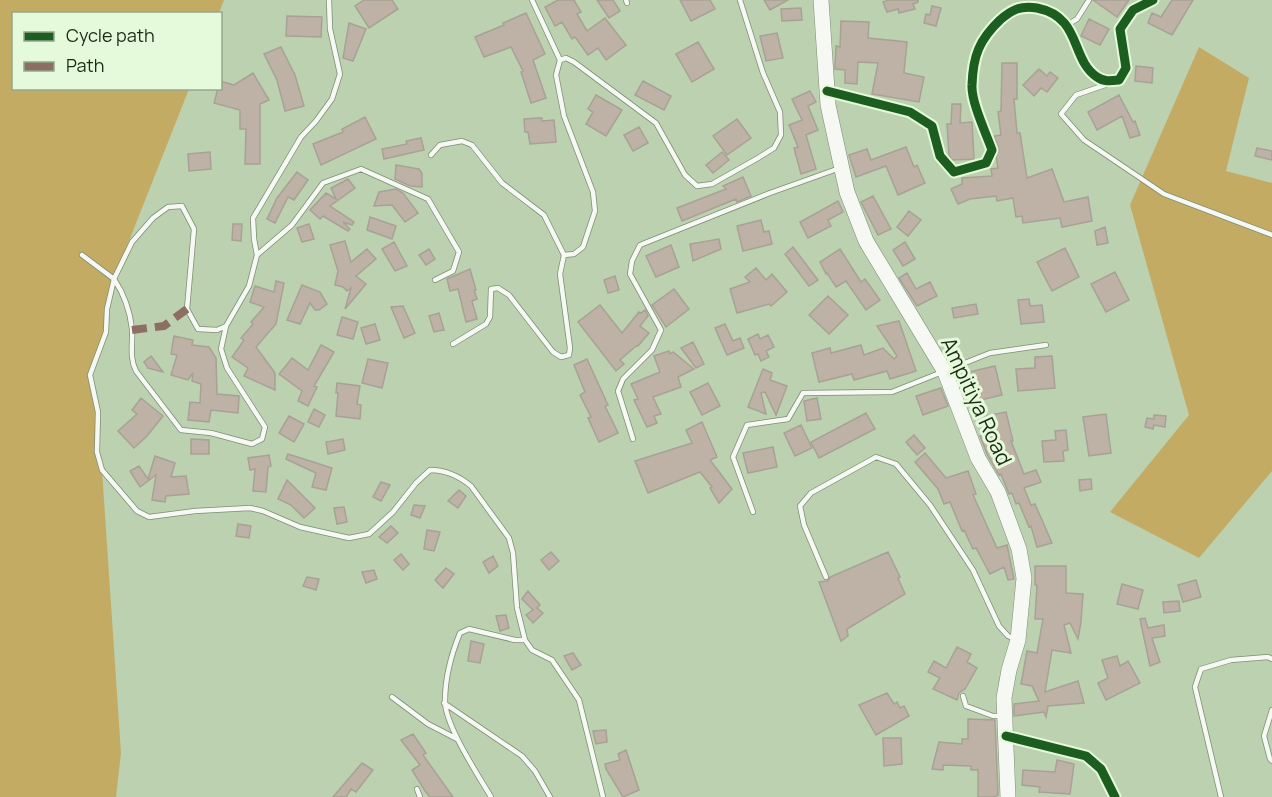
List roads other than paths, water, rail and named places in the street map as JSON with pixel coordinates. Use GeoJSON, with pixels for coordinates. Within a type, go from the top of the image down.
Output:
{"type":"FeatureCollection","features":[{"type":"Feature","properties":{"kind":"main road","name":"Ampitiya Road"},"geometry":{"type":"LineString","coordinates":[[821,0],[827,91],[841,168],[856,219],[866,241],[945,372],[978,458],[998,492],[1019,549],[1024,578],[1018,640],[1005,689],[1008,797]]}},
{"type":"Feature","properties":{"kind":"street"},"geometry":{"type":"LineString","coordinates":[[827,91],[910,112],[932,126],[940,156],[954,172],[986,163],[992,150],[971,91],[973,61],[987,32],[1011,10],[1029,7],[1049,10],[1067,25],[1086,64],[1096,77],[1107,81],[1119,80],[1126,68],[1120,29],[1133,10],[1153,0]]}},
{"type":"Feature","properties":{"kind":"street"},"geometry":{"type":"LineString","coordinates":[[1006,736],[1086,756],[1101,770],[1114,797]]}},
{"type":"Feature","properties":{"kind":"lane"},"geometry":{"type":"LineString","coordinates":[[82,255],[114,279],[129,309],[132,330],[131,361],[136,371],[181,430],[211,432],[252,444],[262,439],[266,427],[227,368],[221,349],[226,326],[249,286],[257,255],[253,218],[301,137],[332,99],[340,74],[330,29],[329,0]]}},
{"type":"Feature","properties":{"kind":"lane"},"geometry":{"type":"LineString","coordinates":[[532,0],[560,60],[556,75],[564,116],[592,192],[595,211],[583,247],[574,254],[564,255]]}},
{"type":"Feature","properties":{"kind":"lane"},"geometry":{"type":"LineString","coordinates":[[560,60],[566,58],[574,62],[656,123],[685,175],[697,186],[712,184],[774,148],[780,135],[780,112],[763,73],[740,0]]}},
{"type":"Feature","properties":{"kind":"lane"},"geometry":{"type":"LineString","coordinates":[[1067,25],[1077,19],[1089,0]]}},
{"type":"Feature","properties":{"kind":"lane"},"geometry":{"type":"LineString","coordinates":[[1119,80],[1076,95],[1061,114],[1084,140],[1164,194],[1272,235]]}},
{"type":"Feature","properties":{"kind":"lane"},"geometry":{"type":"LineString","coordinates":[[431,155],[440,145],[462,141],[472,145],[502,183],[544,215],[564,255],[560,274],[569,355],[561,357],[553,352],[509,294],[498,288],[491,289],[490,317],[486,324],[453,344]]}},
{"type":"Feature","properties":{"kind":"lane"},"geometry":{"type":"LineString","coordinates":[[633,439],[618,392],[623,379],[652,350],[661,330],[630,274],[632,261],[640,245],[770,193],[841,168]]}},
{"type":"Feature","properties":{"kind":"lane"},"geometry":{"type":"LineString","coordinates":[[257,255],[292,225],[323,183],[361,169],[428,199],[459,252],[453,271],[435,280]]}},
{"type":"Feature","properties":{"kind":"lane"},"geometry":{"type":"LineString","coordinates":[[226,326],[217,330],[198,329],[187,309],[194,229],[182,206],[168,207],[153,218],[132,242],[114,279],[107,309],[106,332],[90,375],[98,412],[97,452],[102,470],[137,511],[149,517],[195,511],[250,508],[263,511],[300,527],[349,538],[369,534],[393,512],[416,483],[430,470],[442,470],[463,480],[471,486],[509,538],[513,553],[517,608],[525,640],[532,650],[552,660],[579,700],[603,797]]}},
{"type":"Feature","properties":{"kind":"lane"},"geometry":{"type":"LineString","coordinates":[[753,512],[733,457],[747,425],[788,419],[803,393],[892,392],[990,353],[1046,345]]}},
{"type":"Feature","properties":{"kind":"lane"},"geometry":{"type":"LineString","coordinates":[[826,577],[804,525],[800,506],[811,493],[876,457],[886,460],[896,464],[930,505],[974,570],[999,626],[1008,636],[1018,640]]}},
{"type":"Feature","properties":{"kind":"lane"},"geometry":{"type":"LineString","coordinates":[[491,797],[457,739],[444,703],[450,659],[460,633],[469,629],[478,629],[515,640],[525,640]]}},
{"type":"Feature","properties":{"kind":"lane"},"geometry":{"type":"LineString","coordinates":[[1221,797],[1195,687],[1201,669],[1231,660],[1268,657],[1272,659]]}},
{"type":"Feature","properties":{"kind":"lane"},"geometry":{"type":"LineString","coordinates":[[963,696],[966,706],[993,716],[1005,717]]}},
{"type":"Feature","properties":{"kind":"lane"},"geometry":{"type":"LineString","coordinates":[[392,697],[428,724],[457,739]]}},
{"type":"Feature","properties":{"kind":"lane"},"geometry":{"type":"LineString","coordinates":[[444,703],[522,756],[535,771],[550,797]]}},
{"type":"Feature","properties":{"kind":"lane"},"geometry":{"type":"LineString","coordinates":[[1272,710],[1264,736],[1272,761]]}},
{"type":"Feature","properties":{"kind":"lane"},"geometry":{"type":"LineString","coordinates":[[417,789],[420,797]]}}]}
